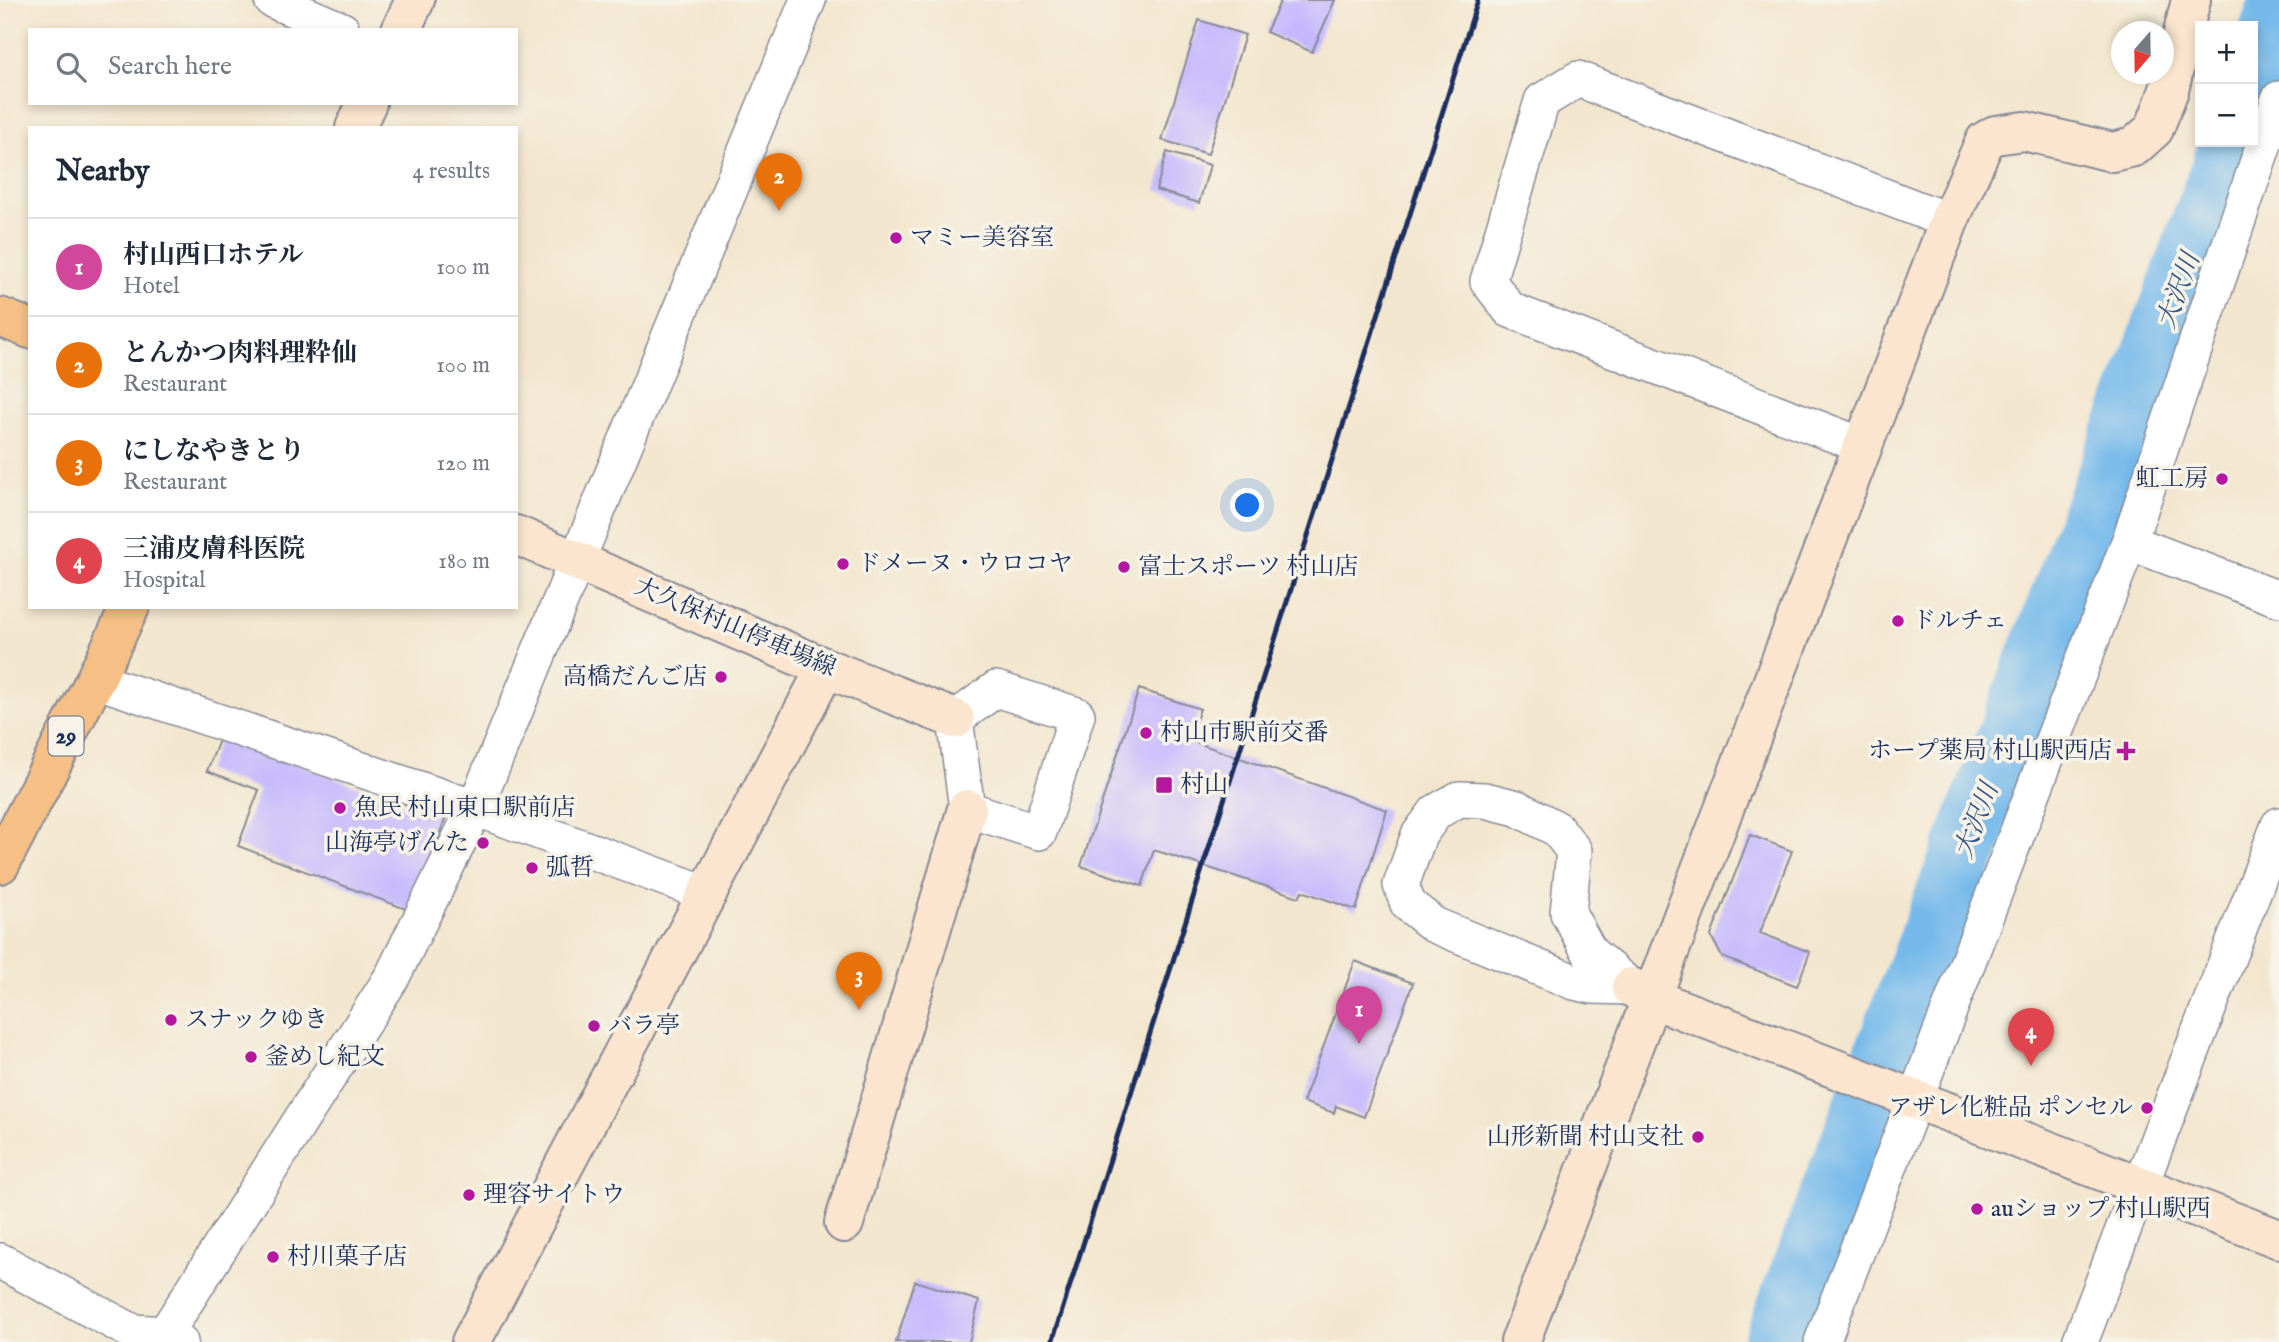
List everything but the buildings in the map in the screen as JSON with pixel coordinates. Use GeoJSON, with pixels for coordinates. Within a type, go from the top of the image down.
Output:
{"type":"FeatureCollection","features":[{"type":"Feature","properties":{"kind":"main road"},"geometry":{"type":"LineString","coordinates":[[0,317],[28,328]]}},
{"type":"Feature","properties":{"kind":"main road","name":"29"},"geometry":{"type":"LineString","coordinates":[[1,858],[95,680],[129,609]]}},
{"type":"Feature","properties":{"kind":"street"},"geometry":{"type":"LineString","coordinates":[[272,0],[337,28]]}},
{"type":"Feature","properties":{"kind":"street"},"geometry":{"type":"LineString","coordinates":[[402,28],[415,0]]}},
{"type":"Feature","properties":{"kind":"street"},"geometry":{"type":"LineString","coordinates":[[0,1261],[133,1332],[169,1339],[393,976],[475,808],[808,0]]}},
{"type":"Feature","properties":{"kind":"street"},"geometry":{"type":"LineString","coordinates":[[1520,1342],[1641,993],[1864,446],[1949,221],[1985,141],[1995,135],[2024,131],[2112,152],[2134,147],[2154,129],[2169,90],[2191,0]]}},
{"type":"Feature","properties":{"kind":"street"},"geometry":{"type":"LineString","coordinates":[[1864,446],[1510,310],[1488,281],[1542,101],[1578,79],[1949,221]]}},
{"type":"Feature","properties":{"kind":"street"},"geometry":{"type":"LineString","coordinates":[[1822,1342],[1903,1094],[2129,542],[2279,99]]}},
{"type":"Feature","properties":{"kind":"street"},"geometry":{"type":"LineString","coordinates":[[356,126],[366,105]]}},
{"type":"Feature","properties":{"kind":"street","name":"大久保村山停車場線"},"geometry":{"type":"LineString","coordinates":[[518,536],[826,668],[955,719]]}},
{"type":"Feature","properties":{"kind":"street"},"geometry":{"type":"LineString","coordinates":[[2129,542],[2279,599]]}},
{"type":"Feature","properties":{"kind":"street"},"geometry":{"type":"LineString","coordinates":[[471,1342],[826,668]]}},
{"type":"Feature","properties":{"kind":"street"},"geometry":{"type":"LineString","coordinates":[[95,680],[475,808],[708,894]]}},
{"type":"Feature","properties":{"kind":"street"},"geometry":{"type":"LineString","coordinates":[[844,1223],[967,809],[955,719],[996,689],[1077,715],[1039,832],[967,809]]}},
{"type":"Feature","properties":{"kind":"street"},"geometry":{"type":"LineString","coordinates":[[1641,993],[1590,953],[1568,913],[1574,850],[1557,829],[1517,808],[1485,800],[1459,799],[1436,812],[1419,835],[1401,885],[1408,904],[1434,925],[1574,982],[1641,993],[2279,1239]]}},
{"type":"Feature","properties":{"kind":"street"},"geometry":{"type":"LineString","coordinates":[[2080,1342],[2279,825]]}},
{"type":"Feature","properties":{"kind":"waterway","name":"大沢川"},"geometry":{"type":"LineString","coordinates":[[2254,84],[2279,11]]}},
{"type":"Feature","properties":{"kind":"waterway","name":"大沢川"},"geometry":{"type":"LineString","coordinates":[[1776,1342],[2064,593],[2231,147]]}},
{"type":"Feature","properties":{"kind":"railway"},"geometry":{"type":"LineString","coordinates":[[1052,1342],[1478,0]]}},
{"type":"Feature","properties":{"kind":"place","name":"とんかつ肉料理粋仙"},"geometry":{"type":"Point","coordinates":[779,211]}},
{"type":"Feature","properties":{"kind":"place","name":"マミー美容室"},"geometry":{"type":"Point","coordinates":[896,238]}},
{"type":"Feature","properties":{"kind":"place","name":"虹工房"},"geometry":{"type":"Point","coordinates":[2222,479]}},
{"type":"Feature","properties":{"kind":"place","name":"ドメーヌ・ウロコヤ"},"geometry":{"type":"Point","coordinates":[843,564]}},
{"type":"Feature","properties":{"kind":"place","name":"富士スポーツ 村山店"},"geometry":{"type":"Point","coordinates":[1124,567]}},
{"type":"Feature","properties":{"kind":"place","name":"ドルチェ"},"geometry":{"type":"Point","coordinates":[1898,621]}},
{"type":"Feature","properties":{"kind":"place","name":"高橋だんご店"},"geometry":{"type":"Point","coordinates":[721,677]}},
{"type":"Feature","properties":{"kind":"place","name":"村山市駅前交番"},"geometry":{"type":"Point","coordinates":[1146,733]}},
{"type":"Feature","properties":{"kind":"place","name":"ホープ薬局 村山駅西店"},"geometry":{"type":"Point","coordinates":[2126,751]}},
{"type":"Feature","properties":{"kind":"place","name":"村山"},"geometry":{"type":"Point","coordinates":[1164,785]}},
{"type":"Feature","properties":{"kind":"place","name":"魚民 村山東口駅前店"},"geometry":{"type":"Point","coordinates":[340,808]}},
{"type":"Feature","properties":{"kind":"place","name":"山海亭げんた"},"geometry":{"type":"Point","coordinates":[483,843]}},
{"type":"Feature","properties":{"kind":"place","name":"弧哲"},"geometry":{"type":"Point","coordinates":[532,868]}},
{"type":"Feature","properties":{"kind":"place","name":"にしなやきとり"},"geometry":{"type":"Point","coordinates":[859,1010]}},
{"type":"Feature","properties":{"kind":"place","name":"スナックゆき"},"geometry":{"type":"Point","coordinates":[171,1020]}},
{"type":"Feature","properties":{"kind":"place","name":"バラ亭"},"geometry":{"type":"Point","coordinates":[594,1026]}},
{"type":"Feature","properties":{"kind":"place","name":"村山西口ホテル"},"geometry":{"type":"Point","coordinates":[1359,1044]}},
{"type":"Feature","properties":{"kind":"place","name":"釜めし紀文"},"geometry":{"type":"Point","coordinates":[251,1057]}},
{"type":"Feature","properties":{"kind":"place","name":"三浦皮膚科医院"},"geometry":{"type":"Point","coordinates":[2031,1066]}},
{"type":"Feature","properties":{"kind":"place","name":"アザレ化粧品 ポンセル"},"geometry":{"type":"Point","coordinates":[2147,1108]}},
{"type":"Feature","properties":{"kind":"place","name":"山形新聞 村山支社"},"geometry":{"type":"Point","coordinates":[1698,1137]}},
{"type":"Feature","properties":{"kind":"place","name":"理容サイトウ"},"geometry":{"type":"Point","coordinates":[469,1195]}},
{"type":"Feature","properties":{"kind":"place","name":"auショップ 村山駅西"},"geometry":{"type":"Point","coordinates":[1977,1209]}},
{"type":"Feature","properties":{"kind":"place","name":"村川菓子店"},"geometry":{"type":"Point","coordinates":[273,1257]}}]}
